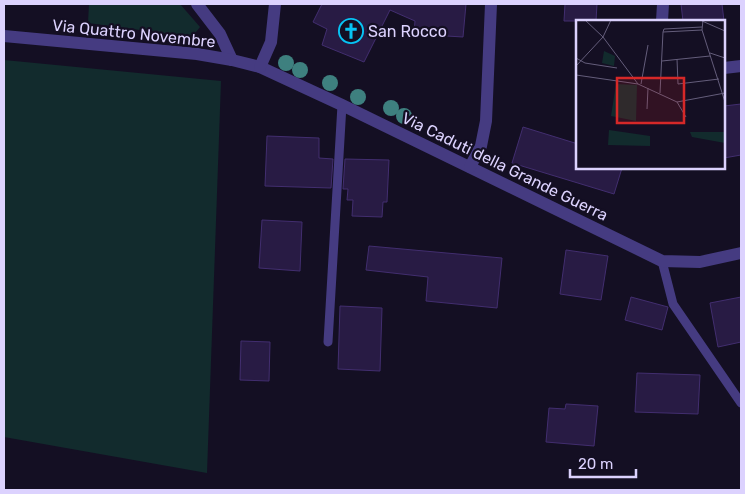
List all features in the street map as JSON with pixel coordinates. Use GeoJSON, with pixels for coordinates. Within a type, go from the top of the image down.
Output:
{"type":"FeatureCollection","features":[{"type":"Feature","properties":{"kind":"street"},"geometry":{"type":"LineString","coordinates":[[197,4],[220,34],[232,60]]}},
{"type":"Feature","properties":{"kind":"street"},"geometry":{"type":"LineString","coordinates":[[260,67],[271,42],[275,4]]}},
{"type":"Feature","properties":{"kind":"street"},"geometry":{"type":"LineString","coordinates":[[470,167],[481,146],[486,121],[491,4]]}},
{"type":"Feature","properties":{"kind":"street"},"geometry":{"type":"LineString","coordinates":[[662,20],[663,4]]}},
{"type":"Feature","properties":{"kind":"street","name":"Via Quattro Novembre"},"geometry":{"type":"LineString","coordinates":[[4,36],[232,60],[260,67]]}},
{"type":"Feature","properties":{"kind":"street"},"geometry":{"type":"LineString","coordinates":[[725,68],[741,66]]}},
{"type":"Feature","properties":{"kind":"street","name":"Via Caduti della Grande Guerra"},"geometry":{"type":"LineString","coordinates":[[260,67],[662,261],[700,262],[741,253]]}},
{"type":"Feature","properties":{"kind":"lane"},"geometry":{"type":"LineString","coordinates":[[328,342],[342,105]]}},
{"type":"Feature","properties":{"kind":"lane"},"geometry":{"type":"LineString","coordinates":[[662,261],[673,304],[741,402]]}},
{"type":"Feature","properties":{"kind":"green space"},"geometry":{"type":"Polygon","coordinates":[[[89,4],[180,4],[200,27],[192,37],[88,23],[89,4]]]}},
{"type":"Feature","properties":{"kind":"green space"},"geometry":{"type":"Polygon","coordinates":[[[4,60],[221,81],[207,473],[4,437],[4,60]]]}},
{"type":"Feature","properties":{"kind":"building","name":"San Rocco"},"geometry":{"type":"Polygon","coordinates":[[[322,4],[466,4],[463,37],[414,34],[415,21],[390,10],[364,62],[322,45],[327,29],[313,22],[322,4]]]}},
{"type":"Feature","properties":{"kind":"building"},"geometry":{"type":"Polygon","coordinates":[[[565,4],[597,4],[596,20],[564,21],[565,4]]]}},
{"type":"Feature","properties":{"kind":"building"},"geometry":{"type":"Polygon","coordinates":[[[681,4],[722,4],[724,20],[683,20],[681,4]]]}},
{"type":"Feature","properties":{"kind":"building"},"geometry":{"type":"Polygon","coordinates":[[[741,104],[741,155],[725,158],[725,106],[741,104]]]}},
{"type":"Feature","properties":{"kind":"building"},"geometry":{"type":"Polygon","coordinates":[[[523,127],[576,143],[576,169],[622,169],[614,194],[512,163],[523,127]]]}},
{"type":"Feature","properties":{"kind":"building"},"geometry":{"type":"Polygon","coordinates":[[[267,136],[319,138],[319,158],[333,159],[331,188],[265,186],[267,136]]]}},
{"type":"Feature","properties":{"kind":"building"},"geometry":{"type":"Polygon","coordinates":[[[345,159],[389,160],[387,202],[383,202],[382,217],[352,216],[353,200],[347,200],[348,189],[343,189],[345,159]]]}},
{"type":"Feature","properties":{"kind":"building"},"geometry":{"type":"Polygon","coordinates":[[[262,220],[302,222],[300,271],[259,268],[262,220]]]}},
{"type":"Feature","properties":{"kind":"building"},"geometry":{"type":"Polygon","coordinates":[[[369,246],[502,258],[497,308],[426,301],[428,277],[366,270],[369,246]]]}},
{"type":"Feature","properties":{"kind":"building"},"geometry":{"type":"Polygon","coordinates":[[[566,250],[608,256],[601,300],[560,294],[566,250]]]}},
{"type":"Feature","properties":{"kind":"building"},"geometry":{"type":"Polygon","coordinates":[[[631,297],[668,307],[662,330],[625,320],[631,297]]]}},
{"type":"Feature","properties":{"kind":"building"},"geometry":{"type":"Polygon","coordinates":[[[741,297],[741,342],[718,347],[710,303],[741,297]]]}},
{"type":"Feature","properties":{"kind":"building"},"geometry":{"type":"Polygon","coordinates":[[[340,306],[382,308],[380,371],[338,369],[340,306]]]}},
{"type":"Feature","properties":{"kind":"building"},"geometry":{"type":"Polygon","coordinates":[[[241,341],[270,342],[269,381],[240,380],[241,341]]]}},
{"type":"Feature","properties":{"kind":"building"},"geometry":{"type":"Polygon","coordinates":[[[637,373],[700,375],[698,414],[635,412],[637,373]]]}},
{"type":"Feature","properties":{"kind":"building"},"geometry":{"type":"Polygon","coordinates":[[[566,404],[598,406],[594,446],[546,442],[549,408],[565,409],[566,404]]]}},
{"type":"Feature","properties":{"kind":"place","name":"San Rocco"},"geometry":{"type":"Point","coordinates":[351,31]}}]}
